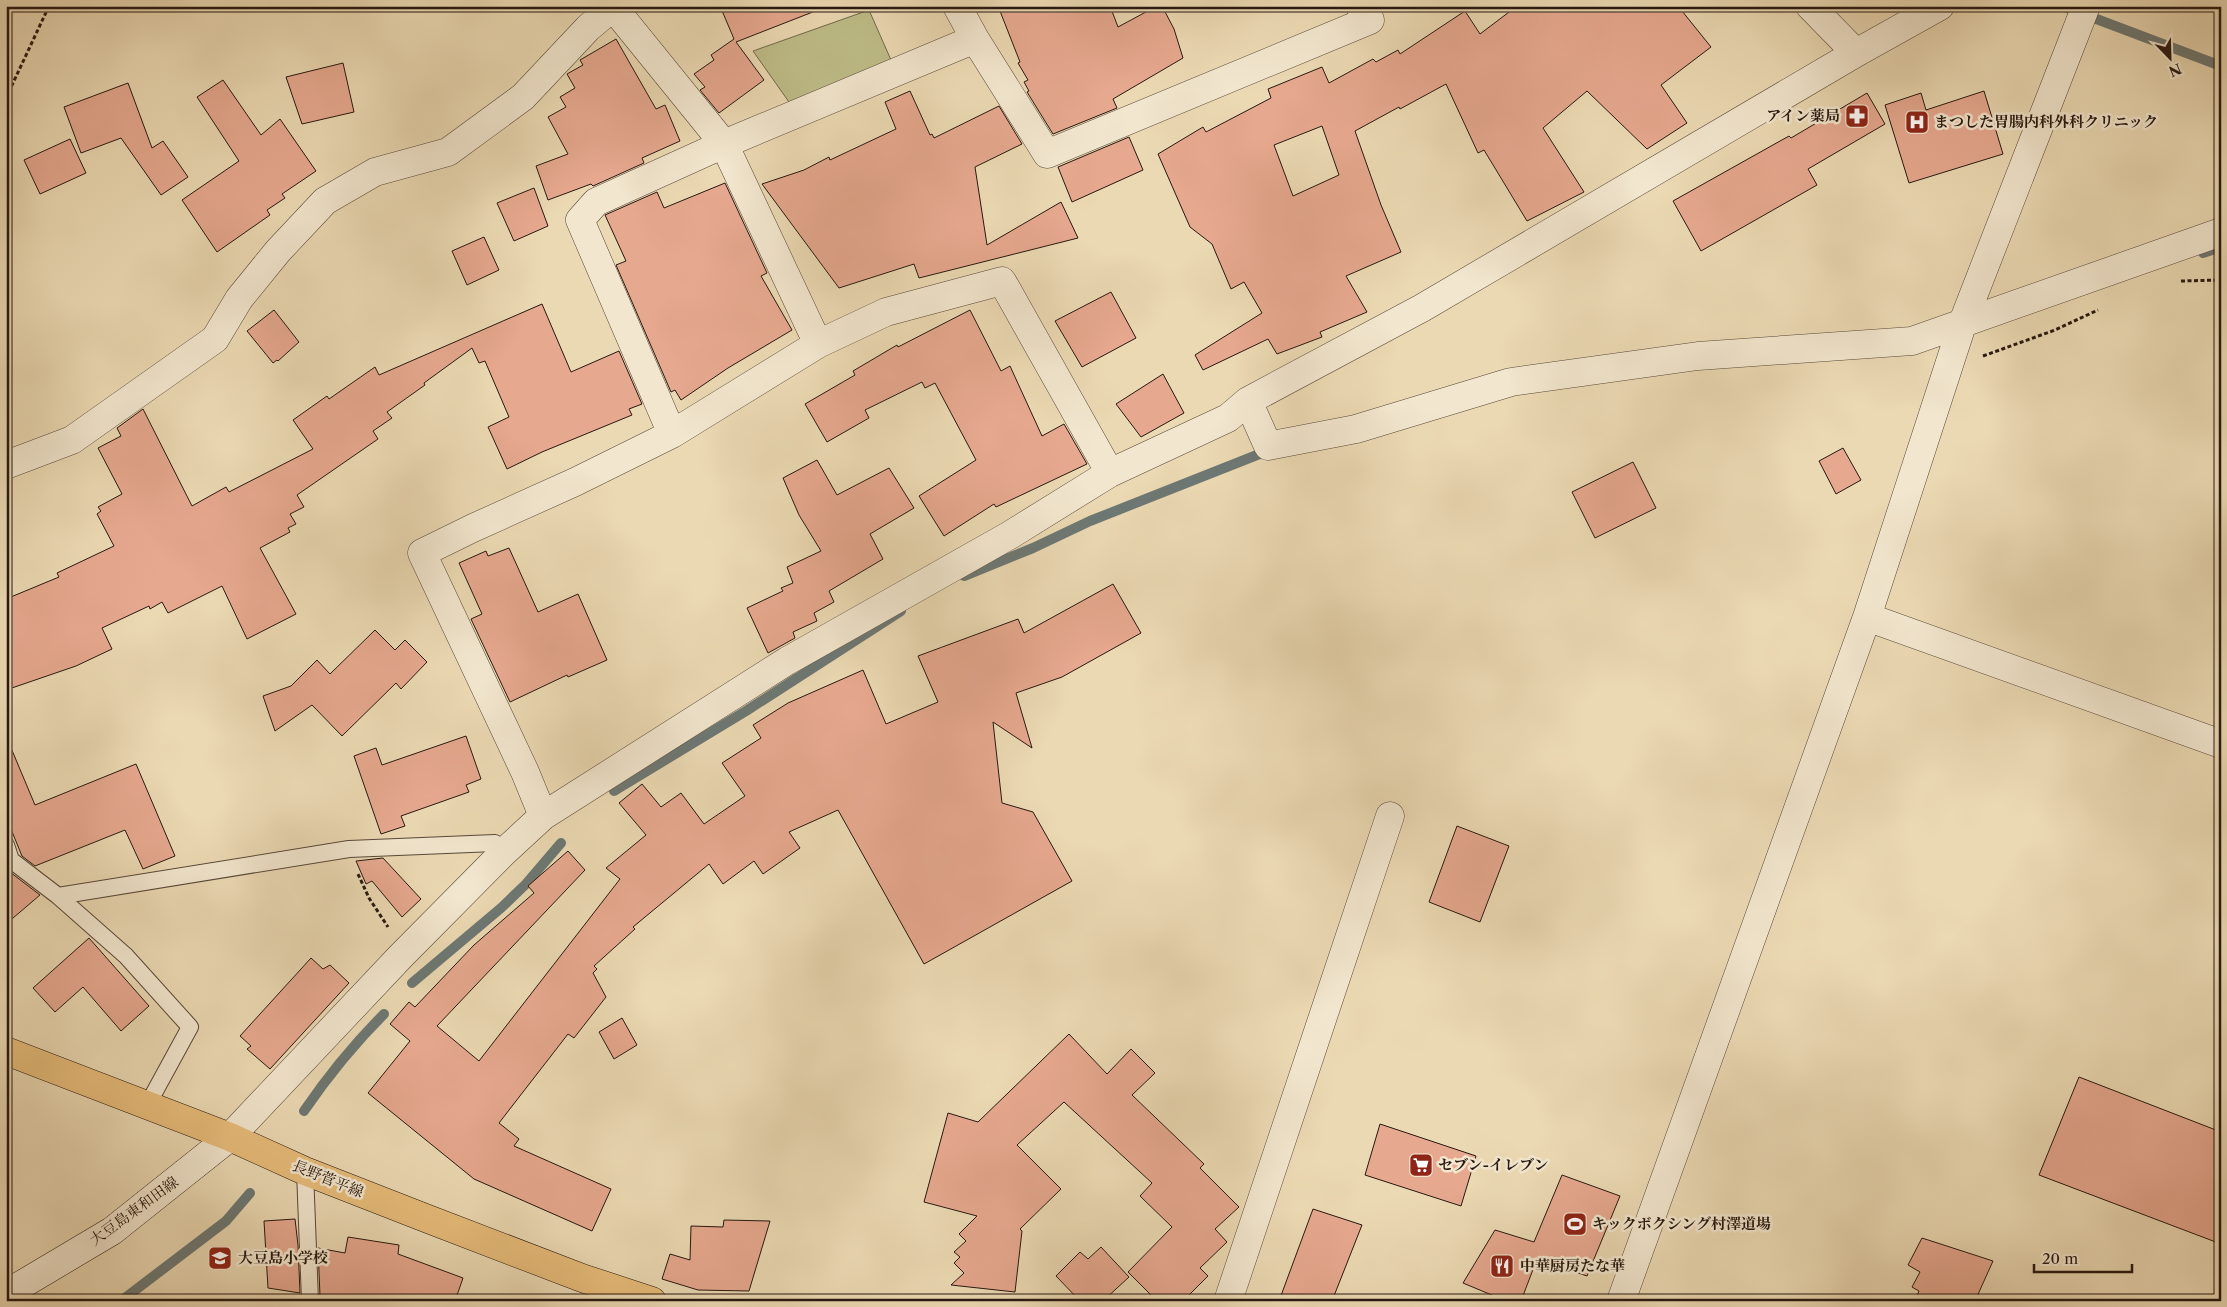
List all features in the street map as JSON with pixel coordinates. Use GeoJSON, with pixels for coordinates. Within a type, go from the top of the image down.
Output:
{"type":"FeatureCollection","features":[{"type":"Feature","properties":{"kind":"main road","name":"長野菅平線"},"geometry":{"type":"LineString","coordinates":[[6,1051],[148,1104],[230,1137],[305,1171],[582,1278],[652,1301]]}},
{"type":"Feature","properties":{"kind":"street"},"geometry":{"type":"LineString","coordinates":[[957,6],[975,39],[1047,154],[1370,20],[1360,6]]}},
{"type":"Feature","properties":{"kind":"street"},"geometry":{"type":"LineString","coordinates":[[1810,6],[1856,53]]}},
{"type":"Feature","properties":{"kind":"street","name":"大豆島東和田線"},"geometry":{"type":"LineString","coordinates":[[6,1294],[112,1231],[230,1137],[404,953],[504,852],[543,816],[787,661],[1010,535],[1110,473],[1228,418],[1248,401],[1422,308],[1856,53],[1940,6]]}},
{"type":"Feature","properties":{"kind":"street"},"geometry":{"type":"LineString","coordinates":[[6,465],[72,440],[215,340],[239,299],[278,250],[325,201],[375,172],[448,152],[523,97],[588,28],[614,7],[724,144],[818,344]]}},
{"type":"Feature","properties":{"kind":"street"},"geometry":{"type":"LineString","coordinates":[[1621,1301],[1868,617],[1963,322],[2083,13]]}},
{"type":"Feature","properties":{"kind":"street"},"geometry":{"type":"LineString","coordinates":[[672,434],[580,220],[596,202],[724,144],[975,39]]}},
{"type":"Feature","properties":{"kind":"street"},"geometry":{"type":"LineString","coordinates":[[1248,401],[1268,446],[1356,429],[1510,382],[1698,356],[1912,340],[2221,232]]}},
{"type":"Feature","properties":{"kind":"street"},"geometry":{"type":"LineString","coordinates":[[543,816],[525,772],[422,553],[575,482],[672,434],[818,344],[886,312],[1002,281],[1110,473]]}},
{"type":"Feature","properties":{"kind":"street"},"geometry":{"type":"LineString","coordinates":[[1868,617],[2221,744]]}},
{"type":"Feature","properties":{"kind":"street"},"geometry":{"type":"LineString","coordinates":[[1228,1301],[1390,816]]}},
{"type":"Feature","properties":{"kind":"lane"},"geometry":{"type":"LineString","coordinates":[[58,896],[346,850],[495,843],[504,852]]}},
{"type":"Feature","properties":{"kind":"lane"},"geometry":{"type":"LineString","coordinates":[[8,857],[58,896],[126,956],[190,1027],[148,1104]]}},
{"type":"Feature","properties":{"kind":"lane"},"geometry":{"type":"LineString","coordinates":[[305,1171],[310,1301]]}},
{"type":"Feature","properties":{"kind":"path"},"geometry":{"type":"LineString","coordinates":[[6,98],[49,6]]}},
{"type":"Feature","properties":{"kind":"path"},"geometry":{"type":"LineString","coordinates":[[2173,283],[2182,280],[2221,280]]}},
{"type":"Feature","properties":{"kind":"path"},"geometry":{"type":"LineString","coordinates":[[1951,360],[1979,358],[2055,330],[2100,310]]}},
{"type":"Feature","properties":{"kind":"path"},"geometry":{"type":"LineString","coordinates":[[346,850],[369,898],[404,953]]}},
{"type":"Feature","properties":{"kind":"shaded area"},"geometry":{"type":"Polygon","coordinates":[[[869,10],[891,60],[789,102],[753,51],[869,10]]]}},
{"type":"Feature","properties":{"kind":"building"},"geometry":{"type":"Polygon","coordinates":[[[720,6],[823,8],[736,42],[764,80],[719,113],[700,90],[705,87],[694,74],[714,60],[711,55],[734,39],[720,6]]]}},
{"type":"Feature","properties":{"kind":"building"},"geometry":{"type":"Polygon","coordinates":[[[998,6],[1110,6],[1118,27],[1157,6],[1162,6],[1174,29],[1183,58],[1113,99],[1117,108],[1053,134],[1027,92],[1029,91],[1024,82],[1028,80],[1018,63],[1020,62],[998,6]]]}},
{"type":"Feature","properties":{"kind":"building"},"geometry":{"type":"Polygon","coordinates":[[[1517,6],[1678,6],[1711,47],[1661,85],[1687,123],[1647,149],[1587,91],[1543,128],[1584,192],[1527,221],[1484,150],[1478,153],[1446,84],[1355,131],[1381,205],[1401,252],[1346,276],[1367,312],[1320,332],[1322,337],[1277,354],[1268,339],[1203,370],[1195,355],[1262,313],[1244,282],[1231,289],[1212,244],[1190,227],[1158,154],[1203,127],[1206,132],[1271,98],[1268,89],[1322,67],[1329,83],[1373,59],[1376,62],[1398,50],[1400,54],[1465,11],[1480,34],[1517,6]],[[1322,126],[1274,145],[1293,196],[1339,175],[1322,126]]]}},
{"type":"Feature","properties":{"kind":"building"},"geometry":{"type":"Polygon","coordinates":[[[616,39],[656,109],[665,105],[680,141],[642,158],[644,163],[593,186],[591,184],[548,200],[536,166],[568,154],[548,117],[566,107],[560,97],[575,88],[567,74],[583,65],[580,60],[616,39]]]}},
{"type":"Feature","properties":{"kind":"building"},"geometry":{"type":"Polygon","coordinates":[[[343,63],[354,112],[302,124],[286,77],[343,63]]]}},
{"type":"Feature","properties":{"kind":"building"},"geometry":{"type":"Polygon","coordinates":[[[223,80],[261,135],[280,119],[316,171],[282,194],[285,198],[267,210],[270,215],[217,252],[182,200],[239,161],[197,97],[223,80]]]}},
{"type":"Feature","properties":{"kind":"building"},"geometry":{"type":"Polygon","coordinates":[[[128,83],[152,148],[163,141],[188,177],[161,195],[121,138],[81,153],[64,107],[128,83]]]}},
{"type":"Feature","properties":{"kind":"building"},"geometry":{"type":"Polygon","coordinates":[[[910,91],[930,135],[932,134],[934,138],[999,106],[1022,144],[975,167],[987,245],[1061,202],[1078,238],[919,278],[914,264],[839,288],[762,184],[804,170],[829,157],[830,160],[896,129],[885,102],[910,91]]]}},
{"type":"Feature","properties":{"kind":"building"},"geometry":{"type":"Polygon","coordinates":[[[1984,91],[2003,154],[1909,183],[1885,105],[1921,93],[1926,110],[1984,91]]]}},
{"type":"Feature","properties":{"kind":"building"},"geometry":{"type":"Polygon","coordinates":[[[1867,93],[1885,124],[1808,169],[1817,185],[1701,251],[1673,201],[1789,136],[1791,138],[1867,93]]]}},
{"type":"Feature","properties":{"kind":"building"},"geometry":{"type":"Polygon","coordinates":[[[1129,137],[1143,170],[1072,202],[1058,167],[1129,137]]]}},
{"type":"Feature","properties":{"kind":"building"},"geometry":{"type":"Polygon","coordinates":[[[70,139],[86,173],[40,194],[24,160],[70,139]]]}},
{"type":"Feature","properties":{"kind":"building"},"geometry":{"type":"Polygon","coordinates":[[[725,183],[767,273],[761,276],[792,330],[728,368],[681,400],[675,390],[671,392],[616,265],[626,261],[605,215],[657,192],[664,208],[725,183]]]}},
{"type":"Feature","properties":{"kind":"building"},"geometry":{"type":"Polygon","coordinates":[[[534,188],[548,226],[514,241],[497,203],[534,188]]]}},
{"type":"Feature","properties":{"kind":"building"},"geometry":{"type":"Polygon","coordinates":[[[484,237],[499,270],[467,285],[452,251],[484,237]]]}},
{"type":"Feature","properties":{"kind":"building"},"geometry":{"type":"Polygon","coordinates":[[[1111,292],[1136,338],[1082,367],[1055,321],[1111,292]]]}},
{"type":"Feature","properties":{"kind":"building"},"geometry":{"type":"Polygon","coordinates":[[[542,304],[571,372],[619,351],[642,404],[629,409],[632,415],[542,452],[507,469],[488,427],[509,417],[485,361],[479,363],[472,348],[387,412],[392,418],[373,431],[378,439],[297,495],[304,507],[290,514],[296,524],[288,528],[290,532],[260,548],[296,614],[247,639],[222,586],[168,613],[162,602],[150,609],[149,606],[102,628],[112,649],[76,666],[6,690],[6,599],[59,577],[57,573],[114,546],[97,514],[101,511],[98,507],[122,494],[98,448],[121,436],[117,428],[143,409],[192,506],[226,487],[229,492],[313,449],[293,420],[327,396],[329,399],[375,367],[379,375],[542,304]]]}},
{"type":"Feature","properties":{"kind":"building"},"geometry":{"type":"Polygon","coordinates":[[[274,310],[299,342],[278,361],[273,363],[247,331],[274,310]]]}},
{"type":"Feature","properties":{"kind":"building"},"geometry":{"type":"Polygon","coordinates":[[[970,310],[1001,371],[1010,366],[1042,436],[1064,424],[1087,464],[996,507],[994,504],[944,536],[919,496],[976,460],[935,383],[925,388],[922,382],[865,410],[869,418],[827,442],[805,404],[855,375],[853,371],[897,345],[898,347],[970,310]]]}},
{"type":"Feature","properties":{"kind":"building"},"geometry":{"type":"Polygon","coordinates":[[[1163,374],[1184,413],[1141,437],[1116,404],[1163,374]]]}},
{"type":"Feature","properties":{"kind":"building"},"geometry":{"type":"Polygon","coordinates":[[[1843,448],[1861,480],[1836,494],[1819,461],[1843,448]]]}},
{"type":"Feature","properties":{"kind":"building"},"geometry":{"type":"Polygon","coordinates":[[[817,460],[837,495],[889,468],[914,508],[870,534],[883,559],[829,591],[834,602],[814,613],[817,621],[793,632],[795,638],[768,653],[747,608],[783,591],[781,588],[793,583],[787,567],[821,551],[799,515],[783,478],[817,460]]]}},
{"type":"Feature","properties":{"kind":"building"},"geometry":{"type":"Polygon","coordinates":[[[1633,462],[1656,508],[1595,538],[1572,492],[1633,462]]]}},
{"type":"Feature","properties":{"kind":"building"},"geometry":{"type":"Polygon","coordinates":[[[509,548],[538,612],[578,594],[607,660],[568,677],[567,675],[510,702],[471,619],[482,614],[459,563],[486,551],[488,556],[509,548]]]}},
{"type":"Feature","properties":{"kind":"building"},"geometry":{"type":"Polygon","coordinates":[[[1113,584],[1141,633],[1062,677],[1016,693],[1032,748],[993,722],[1002,803],[1033,812],[1072,881],[924,964],[838,810],[789,832],[800,848],[763,874],[754,861],[723,884],[709,864],[633,927],[635,929],[594,966],[597,969],[593,973],[606,997],[574,1038],[568,1034],[499,1123],[519,1139],[514,1146],[611,1189],[592,1231],[474,1179],[368,1093],[410,1041],[390,1024],[409,1002],[415,1007],[474,945],[534,893],[528,886],[568,851],[585,870],[437,1026],[479,1061],[620,879],[606,868],[646,835],[619,803],[642,784],[661,807],[681,793],[704,824],[745,796],[722,763],[761,738],[753,725],[788,703],[863,670],[886,724],[938,702],[918,656],[1018,619],[1024,633],[1113,584]]]}},
{"type":"Feature","properties":{"kind":"building"},"geometry":{"type":"Polygon","coordinates":[[[375,630],[395,650],[405,640],[427,662],[401,689],[396,683],[342,736],[312,705],[275,731],[263,696],[291,686],[317,660],[330,674],[375,630]]]}},
{"type":"Feature","properties":{"kind":"building"},"geometry":{"type":"Polygon","coordinates":[[[6,736],[35,805],[136,764],[175,856],[143,869],[125,830],[35,866],[22,856],[6,817],[6,736]]]}},
{"type":"Feature","properties":{"kind":"building"},"geometry":{"type":"Polygon","coordinates":[[[466,736],[481,779],[466,785],[469,792],[401,816],[405,826],[381,834],[354,756],[376,748],[382,765],[466,736]]]}},
{"type":"Feature","properties":{"kind":"building"},"geometry":{"type":"Polygon","coordinates":[[[1457,826],[1509,846],[1480,922],[1429,902],[1457,826]]]}},
{"type":"Feature","properties":{"kind":"building"},"geometry":{"type":"Polygon","coordinates":[[[383,858],[421,899],[402,917],[372,881],[366,884],[356,861],[383,858]]]}},
{"type":"Feature","properties":{"kind":"building"},"geometry":{"type":"Polygon","coordinates":[[[6,869],[40,895],[6,924],[6,869]]]}},
{"type":"Feature","properties":{"kind":"building"},"geometry":{"type":"Polygon","coordinates":[[[89,938],[149,1006],[121,1031],[83,987],[55,1012],[33,988],[89,938]]]}},
{"type":"Feature","properties":{"kind":"building"},"geometry":{"type":"Polygon","coordinates":[[[311,958],[323,969],[330,965],[349,983],[270,1069],[247,1049],[251,1046],[240,1036],[311,958]]]}},
{"type":"Feature","properties":{"kind":"building"},"geometry":{"type":"Polygon","coordinates":[[[622,1018],[637,1045],[614,1059],[599,1032],[622,1018]]]}},
{"type":"Feature","properties":{"kind":"building"},"geometry":{"type":"Polygon","coordinates":[[[1069,1034],[1107,1074],[1131,1049],[1155,1073],[1132,1095],[1204,1164],[1200,1168],[1239,1207],[1215,1229],[1227,1242],[1200,1268],[1208,1276],[1183,1301],[1157,1301],[1128,1272],[1172,1227],[1140,1196],[1152,1183],[1064,1102],[1017,1145],[1061,1189],[1020,1229],[1022,1231],[1015,1292],[951,1285],[964,1273],[954,1263],[960,1257],[954,1252],[966,1241],[959,1234],[977,1216],[924,1202],[948,1113],[978,1122],[1069,1034]]]}},
{"type":"Feature","properties":{"kind":"building"},"geometry":{"type":"Polygon","coordinates":[[[2079,1077],[2221,1132],[2221,1244],[2039,1175],[2079,1077]]]}},
{"type":"Feature","properties":{"kind":"building","name":"セブン-イレブン"},"geometry":{"type":"Polygon","coordinates":[[[1380,1124],[1476,1156],[1461,1206],[1365,1175],[1380,1124]]]}},
{"type":"Feature","properties":{"kind":"building"},"geometry":{"type":"Polygon","coordinates":[[[1562,1175],[1620,1196],[1587,1276],[1537,1259],[1521,1301],[1506,1301],[1463,1283],[1495,1230],[1534,1242],[1562,1175]]]}},
{"type":"Feature","properties":{"kind":"building"},"geometry":{"type":"Polygon","coordinates":[[[1313,1209],[1362,1225],[1332,1301],[1279,1301],[1313,1209]]]}},
{"type":"Feature","properties":{"kind":"building"},"geometry":{"type":"Polygon","coordinates":[[[295,1219],[300,1293],[268,1288],[264,1221],[295,1219]]]}},
{"type":"Feature","properties":{"kind":"building"},"geometry":{"type":"Polygon","coordinates":[[[724,1220],[770,1221],[749,1291],[698,1290],[662,1279],[670,1254],[690,1260],[691,1226],[723,1227],[724,1220]]]}},
{"type":"Feature","properties":{"kind":"building"},"geometry":{"type":"Polygon","coordinates":[[[348,1237],[399,1245],[398,1254],[463,1278],[455,1301],[347,1301],[320,1296],[318,1248],[345,1253],[348,1237]]]}},
{"type":"Feature","properties":{"kind":"building"},"geometry":{"type":"Polygon","coordinates":[[[1922,1238],[1993,1261],[1975,1301],[1915,1301],[1919,1291],[1912,1287],[1920,1272],[1908,1265],[1922,1238]]]}},
{"type":"Feature","properties":{"kind":"building"},"geometry":{"type":"Polygon","coordinates":[[[1101,1247],[1129,1277],[1103,1301],[1080,1301],[1056,1276],[1080,1252],[1088,1259],[1101,1247]]]}},
{"type":"Feature","properties":{"kind":"waterway"},"geometry":{"type":"LineString","coordinates":[[2062,6],[2221,66]]}},
{"type":"Feature","properties":{"kind":"waterway"},"geometry":{"type":"LineString","coordinates":[[2203,253],[2221,247]]}},
{"type":"Feature","properties":{"kind":"waterway"},"geometry":{"type":"LineString","coordinates":[[964,576],[1033,548],[1090,521],[1257,455],[1270,452]]}},
{"type":"Feature","properties":{"kind":"waterway"},"geometry":{"type":"LineString","coordinates":[[614,791],[746,711],[901,611]]}},
{"type":"Feature","properties":{"kind":"waterway"},"geometry":{"type":"LineString","coordinates":[[412,983],[501,908],[526,884],[561,843]]}},
{"type":"Feature","properties":{"kind":"waterway"},"geometry":{"type":"LineString","coordinates":[[304,1111],[341,1061],[384,1014]]}},
{"type":"Feature","properties":{"kind":"waterway"},"geometry":{"type":"LineString","coordinates":[[121,1301],[226,1221],[250,1193]]}},
{"type":"Feature","properties":{"kind":"place","name":"アイン薬局"},"geometry":{"type":"Point","coordinates":[1857,116]}},
{"type":"Feature","properties":{"kind":"place","name":"まつした胃腸内科外科クリニック"},"geometry":{"type":"Point","coordinates":[1917,122]}},
{"type":"Feature","properties":{"kind":"place","name":"セブン-イレブン"},"geometry":{"type":"Point","coordinates":[1421,1165]}},
{"type":"Feature","properties":{"kind":"place","name":"キックボクシング村澤道場"},"geometry":{"type":"Point","coordinates":[1575,1224]}},
{"type":"Feature","properties":{"kind":"place","name":"大豆島小学校"},"geometry":{"type":"Point","coordinates":[220,1258]}},
{"type":"Feature","properties":{"kind":"place","name":"中華厨房たな華"},"geometry":{"type":"Point","coordinates":[1502,1266]}}]}
